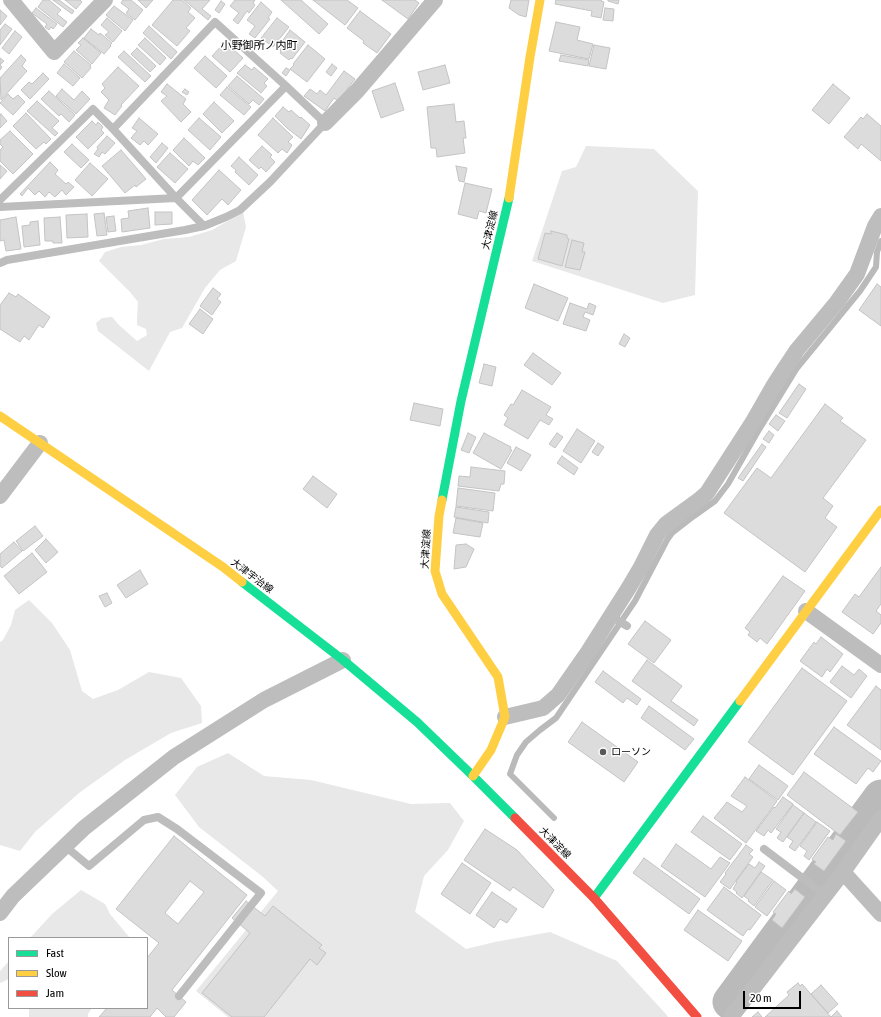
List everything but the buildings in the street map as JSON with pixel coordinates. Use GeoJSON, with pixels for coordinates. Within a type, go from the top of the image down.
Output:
{"type":"FeatureCollection","features":[{"type":"Feature","properties":{"kind":"main road","name":"大津淀線"},"geometry":{"type":"LineString","coordinates":[[505,717],[498,677],[442,594],[435,571],[440,509],[461,401],[510,195],[530,57],[540,0]]}},
{"type":"Feature","properties":{"kind":"main road","name":"大津宇治線"},"geometry":{"type":"LineString","coordinates":[[0,416],[223,567],[343,660],[417,722],[473,776]]}},
{"type":"Feature","properties":{"kind":"main road"},"geometry":{"type":"LineString","coordinates":[[594,898],[881,510]]}},
{"type":"Feature","properties":{"kind":"main road"},"geometry":{"type":"LineString","coordinates":[[473,776],[490,750],[505,717]]}},
{"type":"Feature","properties":{"kind":"main road","name":"大津淀線"},"geometry":{"type":"LineString","coordinates":[[473,776],[594,898],[697,1017]]}},
{"type":"Feature","properties":{"kind":"street"},"geometry":{"type":"LineString","coordinates":[[11,0],[54,52],[105,0]]}},
{"type":"Feature","properties":{"kind":"street"},"geometry":{"type":"LineString","coordinates":[[325,123],[357,91],[435,0]]}},
{"type":"Feature","properties":{"kind":"street"},"geometry":{"type":"LineString","coordinates":[[505,717],[543,708],[558,695],[614,617],[657,535],[666,524],[708,493],[797,350],[837,302],[857,274],[875,226],[881,216]]}},
{"type":"Feature","properties":{"kind":"street"},"geometry":{"type":"LineString","coordinates":[[0,496],[40,444]]}},
{"type":"Feature","properties":{"kind":"street"},"geometry":{"type":"LineString","coordinates":[[806,611],[881,665]]}},
{"type":"Feature","properties":{"kind":"street"},"geometry":{"type":"LineString","coordinates":[[0,913],[13,896],[84,828],[174,757],[264,700],[343,660]]}},
{"type":"Feature","properties":{"kind":"street"},"geometry":{"type":"LineString","coordinates":[[731,1017],[843,872],[881,818]]}},
{"type":"Feature","properties":{"kind":"street"},"geometry":{"type":"LineString","coordinates":[[843,872],[881,914]]}},
{"type":"Feature","properties":{"kind":"lane"},"geometry":{"type":"LineString","coordinates":[[0,263],[7,260],[185,230],[204,226],[226,217],[240,210],[270,182],[325,123],[215,22],[113,129]]}},
{"type":"Feature","properties":{"kind":"lane"},"geometry":{"type":"LineString","coordinates":[[0,207],[176,198],[286,86]]}},
{"type":"Feature","properties":{"kind":"lane"},"geometry":{"type":"LineString","coordinates":[[0,200],[93,109],[204,226]]}},
{"type":"Feature","properties":{"kind":"lane"},"geometry":{"type":"LineString","coordinates":[[614,617],[626,626]]}},
{"type":"Feature","properties":{"kind":"lane"},"geometry":{"type":"LineString","coordinates":[[65,846],[89,866],[144,820],[158,817],[177,829],[261,893],[179,996]]}},
{"type":"Feature","properties":{"kind":"lane"},"geometry":{"type":"LineString","coordinates":[[764,849],[825,895]]}},
{"type":"Feature","properties":{"kind":"shaded area"},"geometry":{"type":"Polygon","coordinates":[[[586,146],[654,149],[698,191],[695,295],[663,303],[532,261],[562,171],[576,167],[586,146]]]}},
{"type":"Feature","properties":{"kind":"shaded area"},"geometry":{"type":"Polygon","coordinates":[[[243,212],[246,227],[236,261],[220,270],[205,288],[182,328],[170,332],[149,371],[98,331],[96,323],[102,318],[112,317],[137,341],[147,335],[146,329],[137,325],[138,302],[99,261],[105,252],[121,247],[141,245],[164,239],[189,237],[212,230],[243,212]]]}},
{"type":"Feature","properties":{"kind":"shaded area"},"geometry":{"type":"Polygon","coordinates":[[[29,600],[52,623],[70,650],[82,691],[93,699],[118,690],[149,672],[181,678],[201,706],[202,723],[171,733],[125,760],[79,793],[35,832],[20,851],[0,845],[0,642],[3,640],[11,625],[15,610],[29,600]]]}},
{"type":"Feature","properties":{"kind":"shaded area"},"geometry":{"type":"Polygon","coordinates":[[[228,753],[264,776],[311,780],[411,804],[450,803],[464,821],[448,850],[424,876],[415,912],[466,949],[550,932],[617,961],[668,1017],[228,1017],[196,991],[278,891],[263,877],[199,827],[175,795],[197,767],[228,753]]]}},
{"type":"Feature","properties":{"kind":"shaded area"},"geometry":{"type":"Polygon","coordinates":[[[81,890],[105,904],[110,914],[129,937],[31,937],[52,914],[81,890]]]}},
{"type":"Feature","properties":{"kind":"shaded area"},"geometry":{"type":"Polygon","coordinates":[[[8,962],[8,979],[0,983],[0,971],[8,962]]]}},
{"type":"Feature","properties":{"kind":"shaded area"},"geometry":{"type":"Polygon","coordinates":[[[29,1009],[91,1009],[88,1017],[29,1017],[29,1009]]]}},
{"type":"Feature","properties":{"kind":"waterway"},"geometry":{"type":"LineString","coordinates":[[554,818],[510,774],[517,755],[526,742],[556,718],[635,601],[672,533],[715,501],[728,484],[797,368],[860,291],[876,267],[877,252],[881,241]]}},
{"type":"Feature","properties":{"kind":"waterway"},"geometry":{"type":"LineString","coordinates":[[730,1002],[881,797]]}},
{"type":"Feature","properties":{"kind":"traffic: fast"},"geometry":{"type":"LineString","coordinates":[[442,500],[461,401],[509,198]]}},
{"type":"Feature","properties":{"kind":"traffic: fast"},"geometry":{"type":"LineString","coordinates":[[242,582],[343,660],[417,722],[515,818]]}},
{"type":"Feature","properties":{"kind":"traffic: fast"},"geometry":{"type":"LineString","coordinates":[[594,898],[740,701]]}},
{"type":"Feature","properties":{"kind":"traffic: slow"},"geometry":{"type":"LineString","coordinates":[[509,198],[540,0]]}},
{"type":"Feature","properties":{"kind":"traffic: slow"},"geometry":{"type":"LineString","coordinates":[[0,416],[223,567],[242,582]]}},
{"type":"Feature","properties":{"kind":"traffic: slow"},"geometry":{"type":"LineString","coordinates":[[442,500],[439,516],[435,571],[442,594],[498,677],[505,717],[491,750],[473,776]]}},
{"type":"Feature","properties":{"kind":"traffic: slow"},"geometry":{"type":"LineString","coordinates":[[740,701],[881,510]]}},
{"type":"Feature","properties":{"kind":"traffic: jam"},"geometry":{"type":"LineString","coordinates":[[515,818],[594,898],[697,1017]]}},
{"type":"Feature","properties":{"kind":"place","name":"ローソン"},"geometry":{"type":"Point","coordinates":[603,752]}},
{"type":"Feature","properties":{"kind":"district","name":"小野御所ノ内町"},"geometry":{"type":"Point","coordinates":[259,46]}}]}
